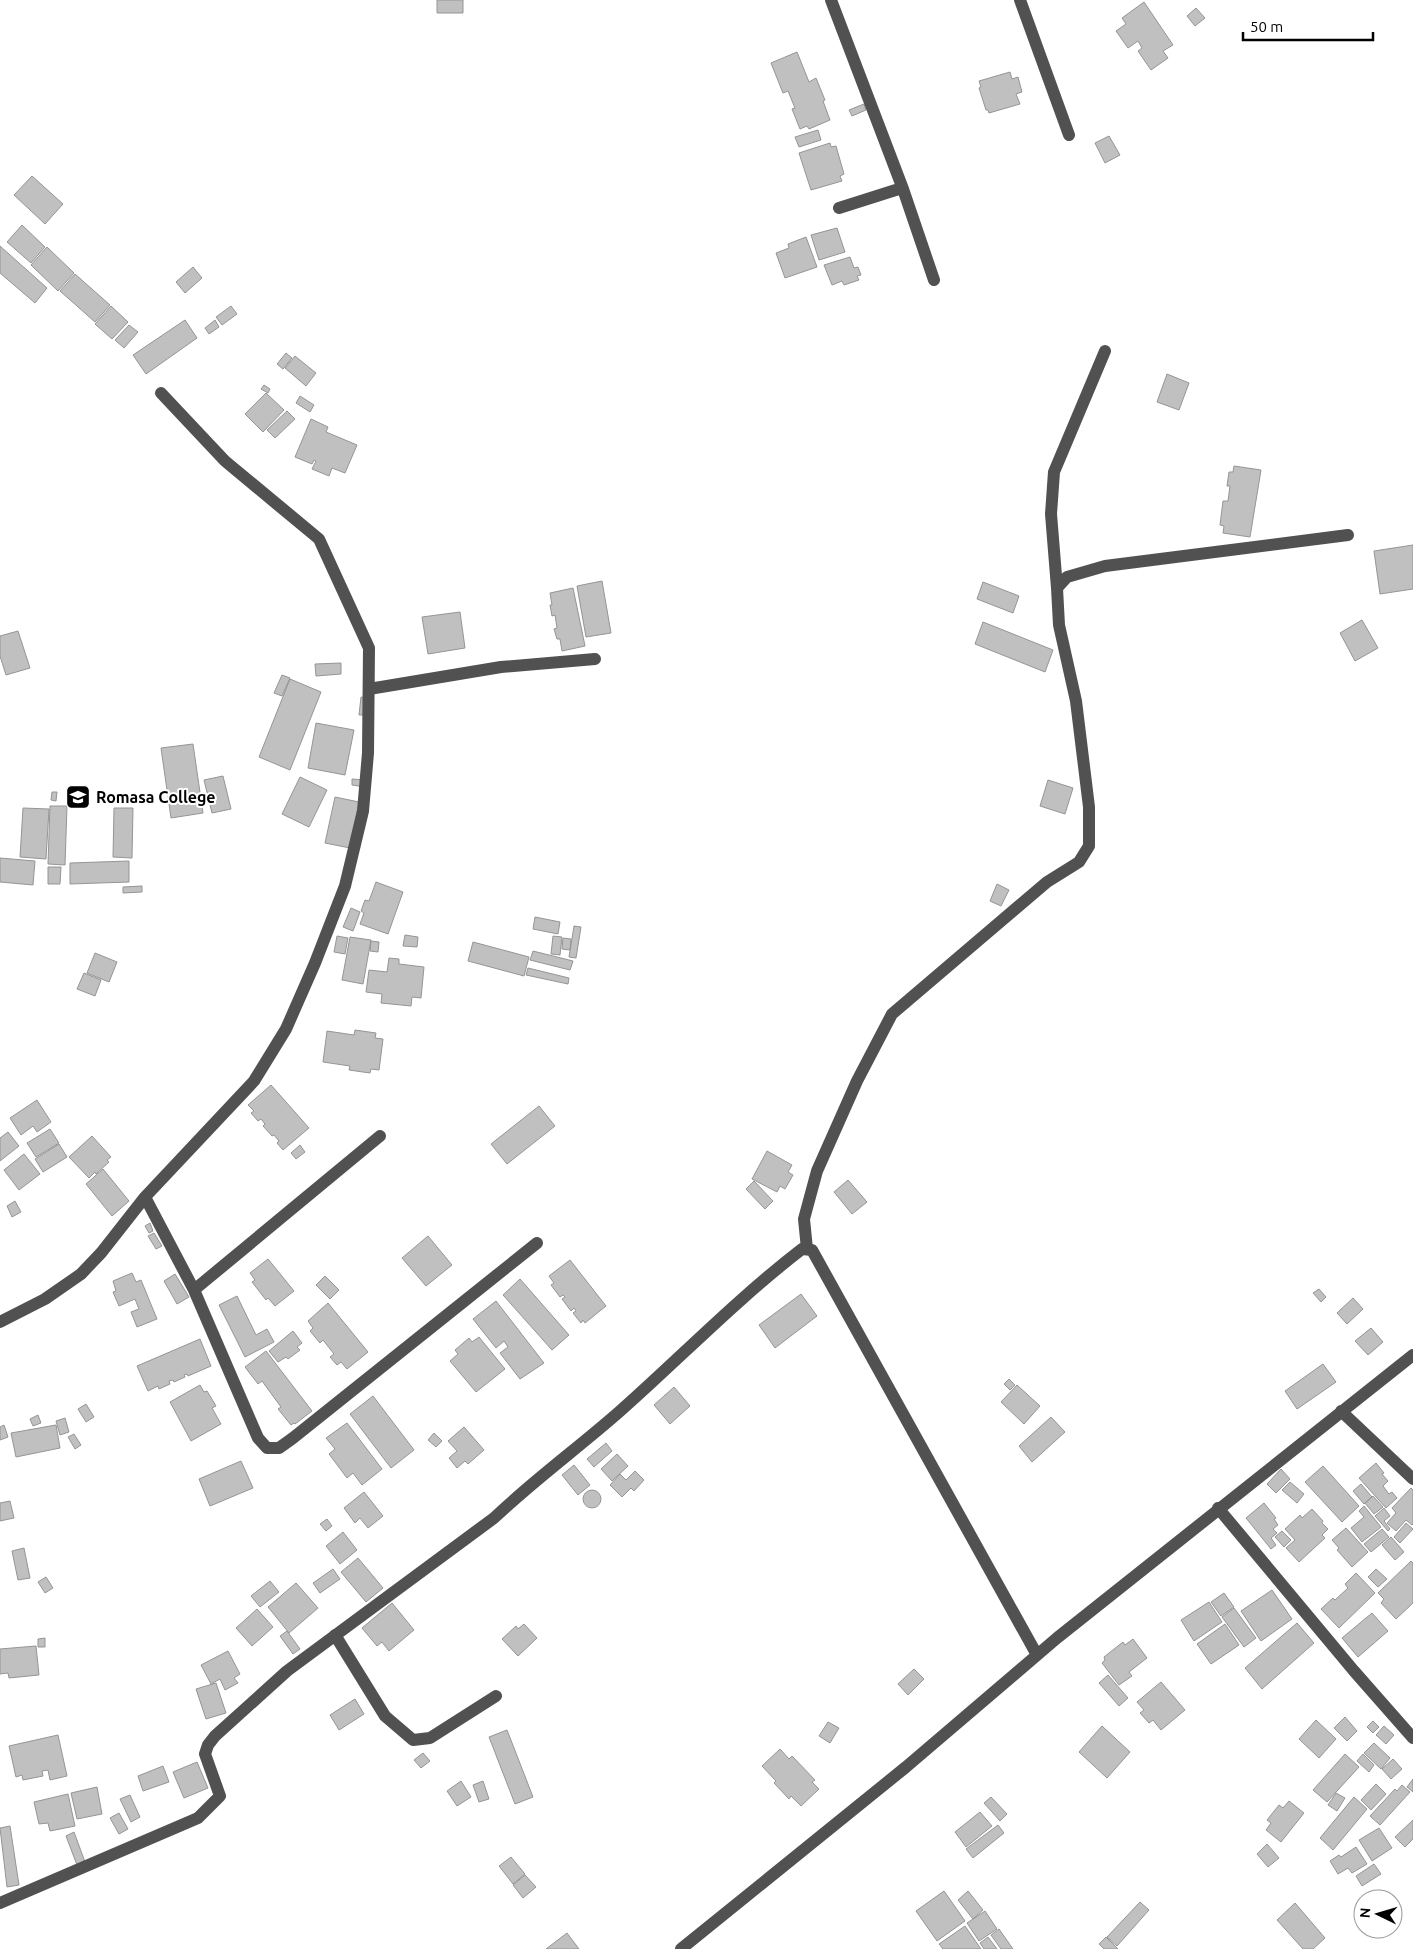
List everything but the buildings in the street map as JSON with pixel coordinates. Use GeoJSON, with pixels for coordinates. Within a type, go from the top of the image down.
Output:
{"type":"FeatureCollection","features":[{"type":"Feature","properties":{"kind":"street"},"geometry":{"type":"LineString","coordinates":[[831,0],[902,188],[934,280]]}},
{"type":"Feature","properties":{"kind":"street"},"geometry":{"type":"LineString","coordinates":[[1020,0],[1069,135]]}},
{"type":"Feature","properties":{"kind":"street"},"geometry":{"type":"LineString","coordinates":[[839,208],[902,188]]}},
{"type":"Feature","properties":{"kind":"street"},"geometry":{"type":"LineString","coordinates":[[807,1249],[804,1219],[817,1171],[857,1081],[892,1014],[1047,882],[1079,862],[1089,846],[1089,807],[1076,701],[1059,626],[1051,514],[1054,472],[1105,351]]}},
{"type":"Feature","properties":{"kind":"street"},"geometry":{"type":"LineString","coordinates":[[0,1322],[44,1300],[81,1274],[101,1253],[145,1197],[254,1081],[286,1030],[345,886],[363,811],[368,753],[369,648],[319,540],[226,461],[161,393]]}},
{"type":"Feature","properties":{"kind":"street"},"geometry":{"type":"LineString","coordinates":[[1057,588],[1067,577],[1106,566],[1348,535]]}},
{"type":"Feature","properties":{"kind":"street"},"geometry":{"type":"LineString","coordinates":[[369,689],[501,668],[595,659]]}},
{"type":"Feature","properties":{"kind":"street"},"geometry":{"type":"LineString","coordinates":[[194,1290],[380,1136]]}},
{"type":"Feature","properties":{"kind":"street"},"geometry":{"type":"LineString","coordinates":[[145,1197],[194,1290],[258,1438],[267,1448],[279,1448],[537,1243]]}},
{"type":"Feature","properties":{"kind":"street"},"geometry":{"type":"LineString","coordinates":[[0,1904],[198,1818],[220,1796],[205,1754],[208,1745],[215,1736],[287,1671],[494,1518],[618,1414],[764,1278],[802,1249],[812,1250],[1037,1655]]}},
{"type":"Feature","properties":{"kind":"street"},"geometry":{"type":"LineString","coordinates":[[681,1949],[906,1767],[1037,1655],[1218,1508],[1413,1355]]}},
{"type":"Feature","properties":{"kind":"street"},"geometry":{"type":"LineString","coordinates":[[1341,1411],[1413,1479]]}},
{"type":"Feature","properties":{"kind":"street"},"geometry":{"type":"LineString","coordinates":[[1218,1508],[1348,1664],[1413,1738]]}},
{"type":"Feature","properties":{"kind":"street"},"geometry":{"type":"LineString","coordinates":[[335,1636],[385,1716],[412,1740],[430,1738],[496,1696]]}},
{"type":"Feature","properties":{"kind":"place","name":"Romasa College"},"geometry":{"type":"Point","coordinates":[78,797]}}]}
